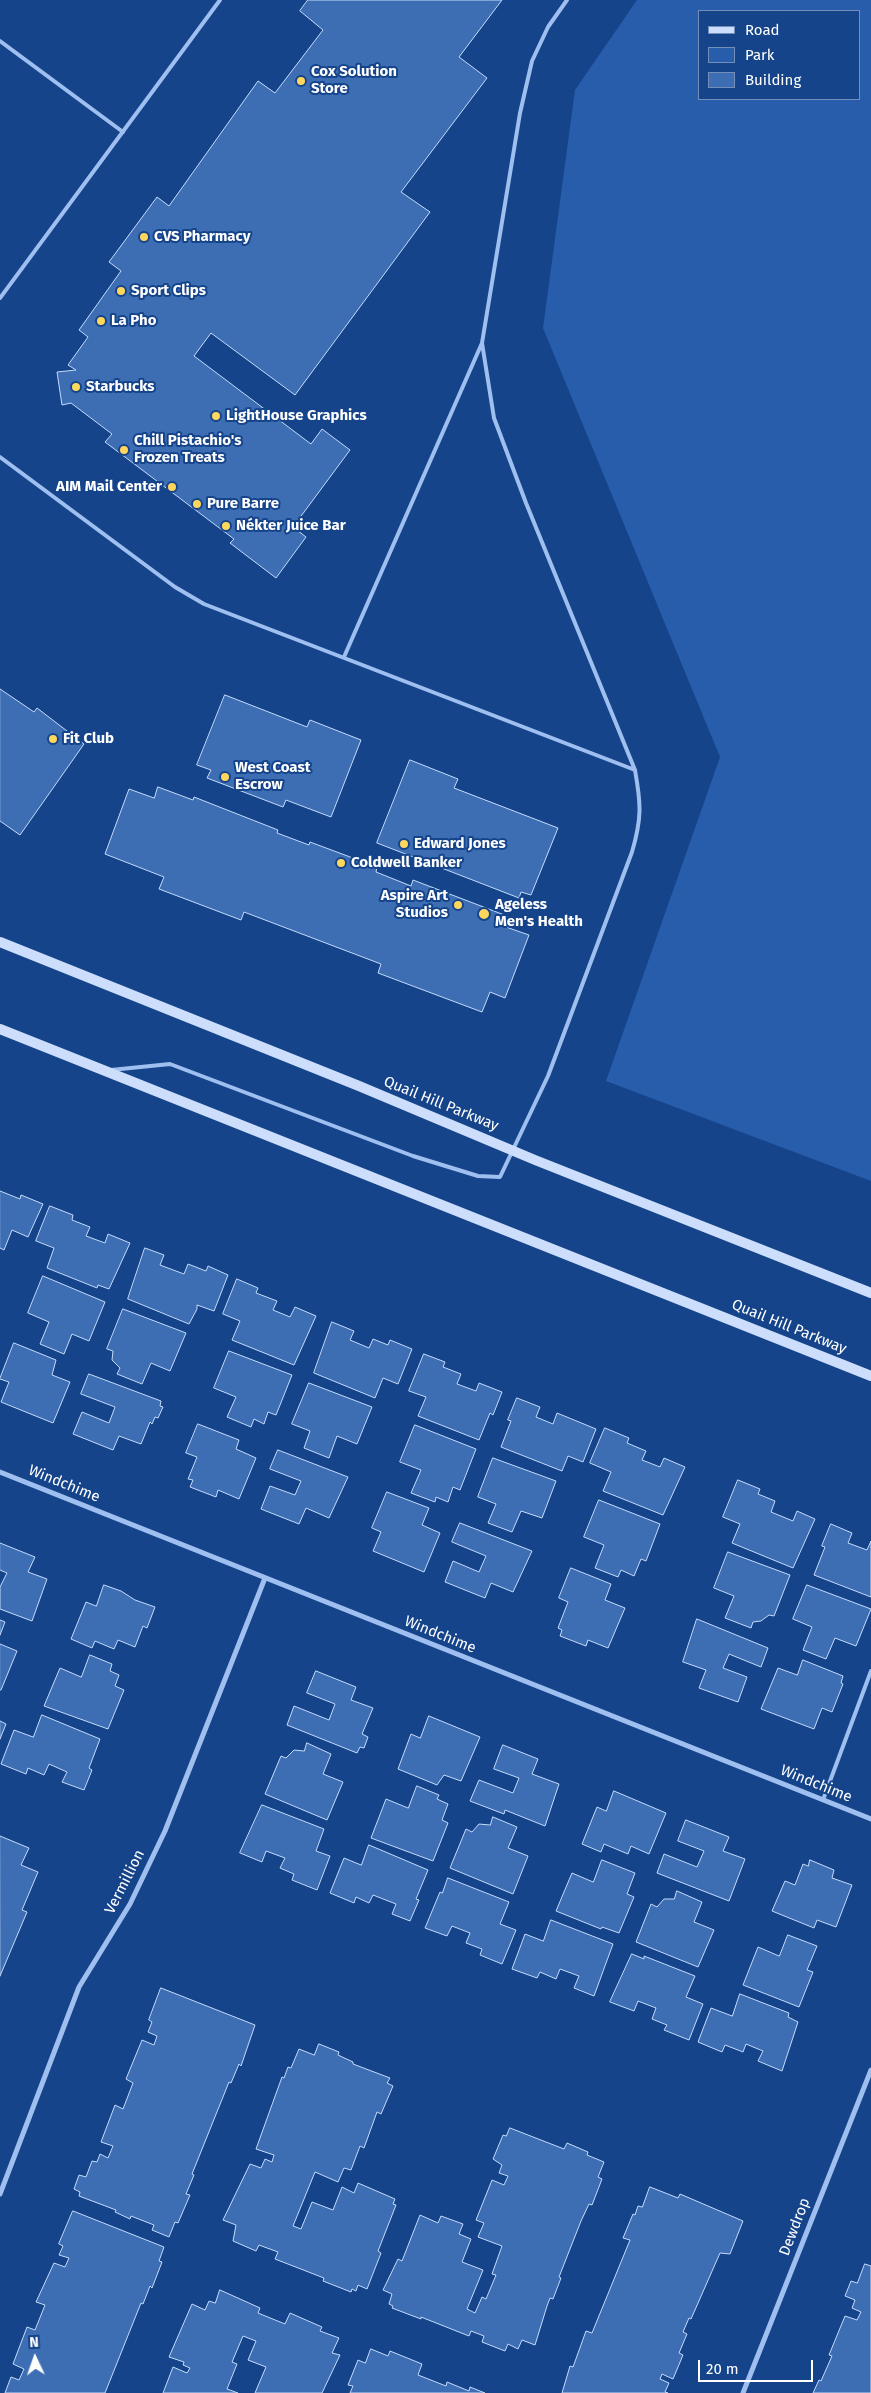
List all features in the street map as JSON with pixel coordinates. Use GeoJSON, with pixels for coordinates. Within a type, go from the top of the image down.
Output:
{"type":"FeatureCollection","features":[{"type":"Feature","properties":{"kind":"main road","name":"Quail Hill Parkway"},"geometry":{"type":"LineString","coordinates":[[0,942],[512,1150],[871,1293]]}},
{"type":"Feature","properties":{"kind":"main road","name":"Quail Hill Parkway"},"geometry":{"type":"LineString","coordinates":[[0,1029],[871,1376]]}},
{"type":"Feature","properties":{"kind":"street","name":"Windchime"},"geometry":{"type":"LineString","coordinates":[[0,1472],[871,1820]]}},
{"type":"Feature","properties":{"kind":"street","name":"Vermillion"},"geometry":{"type":"LineString","coordinates":[[0,2194],[79,1987],[130,1904],[165,1831],[265,1578]]}},
{"type":"Feature","properties":{"kind":"street","name":"Dewdrop"},"geometry":{"type":"LineString","coordinates":[[742,2393],[871,2070]]}},
{"type":"Feature","properties":{"kind":"street"},"geometry":{"type":"LineString","coordinates":[[0,2175],[6,2177]]}},
{"type":"Feature","properties":{"kind":"lane"},"geometry":{"type":"LineString","coordinates":[[0,298],[220,0]]}},
{"type":"Feature","properties":{"kind":"lane"},"geometry":{"type":"LineString","coordinates":[[344,657],[482,342],[520,113],[532,61],[548,27],[567,0]]}},
{"type":"Feature","properties":{"kind":"lane"},"geometry":{"type":"LineString","coordinates":[[0,41],[122,132]]}},
{"type":"Feature","properties":{"kind":"lane"},"geometry":{"type":"LineString","coordinates":[[106,1070],[170,1064],[413,1156],[488,1178],[500,1177],[548,1076],[632,852],[641,814],[635,770],[526,503],[494,418],[482,342]]}},
{"type":"Feature","properties":{"kind":"lane"},"geometry":{"type":"LineString","coordinates":[[0,457],[174,587],[204,604],[635,770]]}},
{"type":"Feature","properties":{"kind":"lane"},"geometry":{"type":"LineString","coordinates":[[823,1800],[871,1671]]}},
{"type":"Feature","properties":{"kind":"green space"},"geometry":{"type":"Polygon","coordinates":[[[637,0],[871,0],[871,1181],[606,1081],[720,757],[543,328],[575,90],[637,0]]]}},
{"type":"Feature","properties":{"kind":"building"},"geometry":{"type":"Polygon","coordinates":[[[308,0],[502,0],[459,57],[487,78],[401,192],[430,212],[295,395],[211,333],[194,356],[311,444],[322,429],[350,450],[293,527],[306,537],[276,578],[230,543],[234,539],[105,442],[112,434],[71,403],[62,405],[57,372],[76,370],[68,365],[88,337],[79,330],[121,271],[109,262],[157,197],[169,206],[258,81],[275,93],[323,30],[300,11],[308,0]]]}},
{"type":"Feature","properties":{"kind":"building"},"geometry":{"type":"Polygon","coordinates":[[[0,689],[34,712],[37,708],[84,744],[20,835],[0,821],[0,689]]]}},
{"type":"Feature","properties":{"kind":"building"},"geometry":{"type":"Polygon","coordinates":[[[225,695],[307,727],[310,720],[361,740],[331,817],[286,800],[283,807],[207,778],[211,770],[197,765],[225,695]]]}},
{"type":"Feature","properties":{"kind":"building"},"geometry":{"type":"Polygon","coordinates":[[[410,760],[458,779],[454,788],[558,828],[531,895],[521,892],[519,898],[377,843],[410,760]]]}},
{"type":"Feature","properties":{"kind":"building"},"geometry":{"type":"Polygon","coordinates":[[[158,787],[193,800],[194,797],[278,830],[277,833],[309,845],[310,842],[377,867],[376,872],[411,886],[413,880],[507,916],[503,926],[529,935],[505,998],[490,992],[482,1012],[378,973],[381,964],[244,912],[241,920],[159,889],[164,877],[105,854],[129,789],[154,798],[158,787]]]}},
{"type":"Feature","properties":{"kind":"building"},"geometry":{"type":"Polygon","coordinates":[[[0,1191],[20,1199],[21,1195],[43,1204],[28,1237],[12,1230],[4,1250],[0,1248],[0,1191]]]}},
{"type":"Feature","properties":{"kind":"building"},"geometry":{"type":"Polygon","coordinates":[[[50,1206],[73,1215],[72,1220],[90,1227],[86,1236],[105,1243],[108,1234],[130,1243],[109,1289],[98,1285],[97,1288],[47,1268],[54,1248],[36,1241],[50,1206]]]}},
{"type":"Feature","properties":{"kind":"building"},"geometry":{"type":"Polygon","coordinates":[[[145,1248],[164,1255],[160,1265],[184,1274],[188,1264],[206,1271],[208,1266],[228,1275],[214,1311],[197,1305],[197,1309],[189,1324],[128,1299],[145,1248]]]}},
{"type":"Feature","properties":{"kind":"building"},"geometry":{"type":"Polygon","coordinates":[[[43,1276],[105,1302],[89,1341],[72,1334],[64,1354],[40,1344],[49,1322],[28,1313],[43,1276]]]}},
{"type":"Feature","properties":{"kind":"building"},"geometry":{"type":"Polygon","coordinates":[[[237,1279],[258,1288],[256,1293],[277,1301],[273,1310],[290,1317],[295,1307],[316,1316],[294,1365],[232,1340],[240,1321],[223,1314],[237,1279]]]}},
{"type":"Feature","properties":{"kind":"building"},"geometry":{"type":"Polygon","coordinates":[[[123,1309],[186,1333],[170,1371],[151,1363],[142,1384],[117,1374],[120,1368],[112,1360],[113,1351],[107,1349],[123,1309]]]}},
{"type":"Feature","properties":{"kind":"building"},"geometry":{"type":"Polygon","coordinates":[[[332,1322],[354,1331],[350,1340],[369,1348],[373,1339],[388,1345],[390,1340],[412,1349],[398,1384],[383,1378],[375,1398],[314,1373],[332,1322]]]}},
{"type":"Feature","properties":{"kind":"building"},"geometry":{"type":"Polygon","coordinates":[[[14,1343],[56,1360],[52,1375],[70,1382],[53,1423],[1,1402],[9,1382],[0,1379],[14,1343]]]}},
{"type":"Feature","properties":{"kind":"building"},"geometry":{"type":"Polygon","coordinates":[[[229,1351],[292,1375],[276,1415],[268,1412],[264,1424],[254,1419],[251,1427],[227,1417],[236,1397],[214,1388],[229,1351]]]}},
{"type":"Feature","properties":{"kind":"building"},"geometry":{"type":"Polygon","coordinates":[[[424,1354],[445,1362],[443,1367],[461,1374],[457,1384],[476,1391],[479,1383],[502,1392],[493,1415],[490,1413],[479,1440],[418,1416],[426,1397],[409,1391],[424,1354]]]}},
{"type":"Feature","properties":{"kind":"building"},"geometry":{"type":"Polygon","coordinates":[[[89,1374],[161,1401],[160,1406],[163,1407],[158,1418],[155,1417],[152,1424],[150,1422],[141,1444],[119,1436],[113,1450],[73,1434],[82,1412],[109,1423],[115,1407],[81,1394],[89,1374]]]}},
{"type":"Feature","properties":{"kind":"building"},"geometry":{"type":"Polygon","coordinates":[[[309,1383],[372,1407],[357,1444],[337,1436],[329,1458],[304,1448],[310,1431],[292,1424],[309,1383]]]}},
{"type":"Feature","properties":{"kind":"building"},"geometry":{"type":"Polygon","coordinates":[[[517,1398],[540,1407],[536,1417],[553,1424],[557,1413],[596,1429],[583,1462],[568,1456],[562,1471],[501,1447],[511,1421],[508,1420],[517,1398]]]}},
{"type":"Feature","properties":{"kind":"building"},"geometry":{"type":"Polygon","coordinates":[[[198,1424],[239,1440],[236,1449],[256,1458],[239,1499],[218,1490],[216,1497],[190,1487],[193,1480],[188,1479],[197,1457],[186,1453],[198,1424]]]}},
{"type":"Feature","properties":{"kind":"building"},"geometry":{"type":"Polygon","coordinates":[[[415,1425],[476,1449],[460,1490],[453,1487],[448,1502],[436,1497],[435,1502],[411,1493],[421,1470],[400,1462],[415,1425]]]}},
{"type":"Feature","properties":{"kind":"building"},"geometry":{"type":"Polygon","coordinates":[[[605,1428],[629,1438],[627,1443],[646,1451],[642,1460],[660,1467],[664,1458],[685,1467],[663,1515],[603,1491],[611,1472],[590,1463],[605,1428]]]}},
{"type":"Feature","properties":{"kind":"building"},"geometry":{"type":"Polygon","coordinates":[[[278,1450],[348,1477],[329,1518],[306,1508],[299,1524],[261,1509],[270,1486],[295,1495],[301,1481],[270,1469],[278,1450]]]}},
{"type":"Feature","properties":{"kind":"building"},"geometry":{"type":"Polygon","coordinates":[[[493,1458],[556,1481],[542,1518],[521,1511],[512,1532],[488,1523],[496,1504],[478,1497],[493,1458]]]}},
{"type":"Feature","properties":{"kind":"building"},"geometry":{"type":"Polygon","coordinates":[[[738,1480],[760,1489],[758,1494],[775,1501],[771,1512],[793,1521],[797,1511],[815,1519],[793,1568],[732,1543],[740,1524],[723,1517],[738,1480]]]}},
{"type":"Feature","properties":{"kind":"building"},"geometry":{"type":"Polygon","coordinates":[[[387,1492],[429,1508],[422,1525],[440,1533],[424,1572],[373,1551],[381,1532],[372,1528],[387,1492]]]}},
{"type":"Feature","properties":{"kind":"building"},"geometry":{"type":"Polygon","coordinates":[[[599,1500],[660,1524],[646,1561],[641,1559],[634,1576],[621,1570],[618,1577],[595,1568],[604,1545],[584,1537],[599,1500]]]}},
{"type":"Feature","properties":{"kind":"building"},"geometry":{"type":"Polygon","coordinates":[[[460,1523],[532,1551],[513,1592],[491,1583],[485,1598],[445,1582],[453,1561],[479,1572],[486,1556],[452,1542],[460,1523]]]}},
{"type":"Feature","properties":{"kind":"building"},"geometry":{"type":"Polygon","coordinates":[[[831,1524],[852,1533],[848,1543],[867,1550],[871,1541],[871,1597],[814,1575],[825,1547],[822,1546],[831,1524]]]}},
{"type":"Feature","properties":{"kind":"building"},"geometry":{"type":"Polygon","coordinates":[[[0,1543],[35,1557],[28,1572],[47,1579],[32,1621],[0,1609],[0,1587],[7,1573],[0,1570],[0,1543]]]}},
{"type":"Feature","properties":{"kind":"building"},"geometry":{"type":"Polygon","coordinates":[[[728,1552],[790,1575],[774,1616],[769,1615],[761,1621],[753,1622],[751,1628],[725,1618],[734,1596],[714,1588],[728,1552]]]}},
{"type":"Feature","properties":{"kind":"building"},"geometry":{"type":"Polygon","coordinates":[[[571,1568],[611,1584],[605,1600],[625,1608],[608,1648],[588,1640],[586,1646],[560,1636],[562,1630],[558,1628],[568,1602],[559,1598],[571,1568]]]}},
{"type":"Feature","properties":{"kind":"building"},"geometry":{"type":"Polygon","coordinates":[[[104,1585],[155,1607],[147,1628],[143,1626],[135,1647],[118,1640],[114,1649],[95,1641],[92,1648],[71,1639],[86,1602],[96,1606],[104,1585]]]}},
{"type":"Feature","properties":{"kind":"building"},"geometry":{"type":"Polygon","coordinates":[[[807,1585],[871,1609],[856,1646],[835,1638],[826,1659],[803,1650],[812,1627],[793,1619],[807,1585]]]}},
{"type":"Feature","properties":{"kind":"building"},"geometry":{"type":"Polygon","coordinates":[[[697,1619],[768,1648],[761,1667],[729,1654],[723,1668],[747,1677],[738,1702],[699,1688],[706,1670],[683,1662],[697,1619]]]}},
{"type":"Feature","properties":{"kind":"building"},"geometry":{"type":"Polygon","coordinates":[[[0,1620],[5,1622],[0,1635],[0,1620]]]}},
{"type":"Feature","properties":{"kind":"building"},"geometry":{"type":"Polygon","coordinates":[[[0,1644],[17,1651],[1,1690],[0,1690],[0,1644]]]}},
{"type":"Feature","properties":{"kind":"building"},"geometry":{"type":"Polygon","coordinates":[[[90,1655],[112,1664],[110,1671],[119,1675],[115,1686],[124,1690],[108,1729],[44,1706],[60,1668],[81,1677],[90,1655]]]}},
{"type":"Feature","properties":{"kind":"building"},"geometry":{"type":"Polygon","coordinates":[[[803,1660],[843,1676],[841,1683],[843,1684],[832,1712],[822,1708],[814,1729],[761,1709],[778,1668],[797,1675],[803,1660]]]}},
{"type":"Feature","properties":{"kind":"building"},"geometry":{"type":"Polygon","coordinates":[[[316,1671],[356,1687],[351,1700],[373,1708],[362,1734],[368,1737],[364,1748],[360,1747],[357,1753],[287,1725],[294,1706],[329,1720],[335,1704],[307,1693],[316,1671]]]}},
{"type":"Feature","properties":{"kind":"building"},"geometry":{"type":"Polygon","coordinates":[[[42,1715],[100,1739],[89,1768],[92,1770],[84,1790],[62,1782],[67,1772],[49,1764],[44,1775],[28,1768],[26,1774],[1,1764],[14,1730],[33,1737],[42,1715]]]}},
{"type":"Feature","properties":{"kind":"building"},"geometry":{"type":"Polygon","coordinates":[[[429,1716],[480,1737],[461,1781],[444,1775],[437,1785],[398,1769],[411,1734],[420,1738],[429,1716]]]}},
{"type":"Feature","properties":{"kind":"building"},"geometry":{"type":"Polygon","coordinates":[[[0,1721],[6,1724],[0,1739],[0,1721]]]}},
{"type":"Feature","properties":{"kind":"building"},"geometry":{"type":"Polygon","coordinates":[[[307,1743],[331,1754],[323,1774],[343,1782],[327,1820],[265,1794],[281,1756],[286,1758],[294,1750],[304,1751],[307,1743]]]}},
{"type":"Feature","properties":{"kind":"building"},"geometry":{"type":"Polygon","coordinates":[[[503,1745],[538,1759],[532,1774],[559,1784],[545,1826],[505,1810],[504,1814],[470,1801],[479,1780],[513,1793],[519,1778],[494,1769],[503,1745]]]}},
{"type":"Feature","properties":{"kind":"building"},"geometry":{"type":"Polygon","coordinates":[[[417,1786],[439,1795],[437,1799],[448,1804],[442,1820],[448,1823],[433,1861],[371,1838],[386,1799],[408,1808],[417,1786]]]}},
{"type":"Feature","properties":{"kind":"building"},"geometry":{"type":"Polygon","coordinates":[[[614,1791],[666,1813],[649,1854],[631,1846],[628,1854],[604,1844],[601,1852],[582,1844],[597,1807],[606,1811],[614,1791]]]}},
{"type":"Feature","properties":{"kind":"building"},"geometry":{"type":"Polygon","coordinates":[[[262,1805],[324,1829],[316,1851],[330,1856],[317,1890],[292,1880],[294,1874],[280,1868],[285,1858],[266,1851],[262,1862],[240,1853],[262,1805]]]}},
{"type":"Feature","properties":{"kind":"building"},"geometry":{"type":"Polygon","coordinates":[[[493,1817],[517,1827],[508,1848],[528,1856],[513,1894],[450,1868],[466,1829],[472,1832],[479,1824],[490,1825],[493,1817]]]}},
{"type":"Feature","properties":{"kind":"building"},"geometry":{"type":"Polygon","coordinates":[[[686,1820],[729,1837],[723,1851],[745,1859],[729,1901],[657,1873],[664,1854],[697,1867],[704,1851],[678,1841],[686,1820]]]}},
{"type":"Feature","properties":{"kind":"building"},"geometry":{"type":"Polygon","coordinates":[[[0,1836],[29,1848],[21,1865],[38,1872],[22,1910],[27,1912],[0,1976],[0,1836]]]}},
{"type":"Feature","properties":{"kind":"building"},"geometry":{"type":"Polygon","coordinates":[[[369,1845],[428,1870],[416,1899],[419,1900],[410,1921],[392,1914],[396,1904],[373,1895],[369,1903],[356,1897],[354,1903],[330,1893],[344,1858],[361,1865],[369,1845]]]}},
{"type":"Feature","properties":{"kind":"building"},"geometry":{"type":"Polygon","coordinates":[[[602,1860],[635,1873],[627,1894],[634,1897],[619,1933],[602,1927],[601,1929],[556,1911],[572,1873],[593,1882],[602,1860]]]}},
{"type":"Feature","properties":{"kind":"building"},"geometry":{"type":"Polygon","coordinates":[[[810,1860],[834,1870],[832,1878],[852,1885],[836,1927],[817,1920],[814,1928],[772,1911],[785,1881],[795,1885],[803,1864],[808,1866],[810,1860]]]}},
{"type":"Feature","properties":{"kind":"building"},"geometry":{"type":"Polygon","coordinates":[[[448,1878],[509,1902],[500,1924],[516,1930],[502,1964],[480,1955],[482,1949],[466,1943],[470,1933],[452,1926],[447,1936],[425,1928],[448,1878]]]}},
{"type":"Feature","properties":{"kind":"building"},"geometry":{"type":"Polygon","coordinates":[[[677,1891],[702,1902],[694,1922],[714,1930],[698,1967],[636,1942],[651,1904],[657,1907],[664,1899],[674,1899],[677,1891]]]}},
{"type":"Feature","properties":{"kind":"building"},"geometry":{"type":"Polygon","coordinates":[[[551,1920],[613,1944],[594,1996],[574,1988],[579,1976],[560,1969],[556,1979],[540,1972],[537,1978],[512,1969],[525,1934],[543,1941],[551,1920]]]}},
{"type":"Feature","properties":{"kind":"building"},"geometry":{"type":"Polygon","coordinates":[[[788,1935],[817,1946],[807,1970],[813,1972],[799,2007],[743,1985],[758,1947],[779,1956],[788,1935]]]}},
{"type":"Feature","properties":{"kind":"building"},"geometry":{"type":"Polygon","coordinates":[[[632,1954],[644,1959],[644,1956],[695,1976],[686,1997],[703,2004],[689,2040],[664,2030],[667,2025],[652,2019],[656,2008],[638,2001],[634,2011],[610,2002],[632,1954]]]}},
{"type":"Feature","properties":{"kind":"building"},"geometry":{"type":"Polygon","coordinates":[[[161,1988],[255,2025],[241,2066],[239,2064],[231,2083],[229,2082],[192,2174],[194,2175],[186,2194],[190,2195],[178,2223],[175,2222],[169,2237],[152,2230],[154,2225],[131,2216],[130,2219],[115,2212],[116,2210],[79,2196],[80,2192],[74,2189],[79,2175],[86,2177],[92,2161],[97,2162],[100,2154],[108,2158],[113,2146],[101,2142],[115,2105],[123,2109],[133,2083],[126,2079],[142,2040],[154,2045],[157,2036],[148,2032],[152,2022],[149,2020],[161,1988]]]}},
{"type":"Feature","properties":{"kind":"building"},"geometry":{"type":"Polygon","coordinates":[[[740,1994],[789,2013],[788,2017],[798,2022],[782,2071],[758,2061],[763,2051],[746,2044],[743,2052],[725,2045],[722,2052],[698,2042],[711,2008],[732,2016],[740,1994]]]}},
{"type":"Feature","properties":{"kind":"building"},"geometry":{"type":"Polygon","coordinates":[[[319,2044],[339,2052],[338,2055],[353,2062],[353,2064],[390,2078],[387,2083],[393,2086],[381,2114],[377,2112],[364,2148],[360,2146],[351,2170],[344,2168],[338,2182],[315,2172],[293,2226],[301,2229],[312,2202],[333,2210],[342,2187],[354,2193],[358,2183],[395,2199],[393,2204],[396,2205],[378,2251],[381,2253],[367,2289],[358,2285],[356,2291],[352,2289],[351,2292],[323,2281],[324,2278],[275,2259],[278,2252],[259,2245],[256,2251],[233,2241],[236,2225],[223,2220],[250,2164],[261,2168],[265,2159],[272,2162],[274,2155],[256,2149],[282,2077],[284,2078],[288,2067],[291,2068],[299,2049],[314,2055],[319,2044]]]}},
{"type":"Feature","properties":{"kind":"building"},"geometry":{"type":"Polygon","coordinates":[[[510,2128],[564,2149],[567,2143],[588,2152],[587,2155],[604,2162],[598,2177],[602,2179],[592,2205],[589,2204],[581,2221],[559,2277],[561,2278],[553,2299],[550,2298],[547,2306],[535,2345],[522,2340],[518,2349],[508,2344],[505,2351],[482,2342],[484,2336],[471,2331],[469,2336],[392,2308],[393,2306],[389,2304],[392,2294],[383,2290],[398,2259],[402,2261],[420,2215],[438,2223],[441,2216],[463,2224],[459,2234],[471,2239],[462,2262],[483,2270],[467,2309],[475,2313],[482,2297],[486,2299],[496,2275],[492,2274],[502,2246],[478,2237],[484,2223],[476,2220],[492,2180],[504,2185],[508,2176],[499,2173],[502,2165],[493,2159],[503,2135],[506,2136],[510,2128]]]}},
{"type":"Feature","properties":{"kind":"building"},"geometry":{"type":"Polygon","coordinates":[[[650,2187],[678,2198],[680,2194],[743,2221],[730,2254],[720,2253],[691,2319],[689,2318],[683,2332],[687,2334],[679,2353],[683,2355],[673,2379],[662,2374],[660,2379],[669,2383],[665,2392],[668,2393],[562,2393],[570,2366],[573,2367],[586,2331],[592,2333],[630,2240],[623,2238],[633,2214],[635,2215],[638,2206],[642,2207],[650,2187]]]}},
{"type":"Feature","properties":{"kind":"building"},"geometry":{"type":"Polygon","coordinates":[[[73,2211],[164,2247],[159,2261],[162,2262],[152,2288],[150,2286],[143,2304],[141,2303],[105,2393],[5,2393],[11,2377],[19,2380],[24,2369],[13,2364],[27,2327],[35,2330],[45,2305],[36,2302],[54,2263],[65,2267],[69,2258],[59,2255],[63,2246],[59,2244],[73,2211]]]}},
{"type":"Feature","properties":{"kind":"building"},"geometry":{"type":"Polygon","coordinates":[[[865,2264],[871,2266],[871,2393],[813,2393],[819,2380],[821,2381],[832,2356],[829,2355],[845,2316],[857,2320],[861,2312],[852,2308],[855,2300],[845,2296],[851,2281],[857,2283],[865,2264]]]}},
{"type":"Feature","properties":{"kind":"building"},"geometry":{"type":"Polygon","coordinates":[[[220,2290],[260,2308],[258,2313],[285,2324],[290,2313],[322,2327],[320,2331],[339,2338],[332,2353],[340,2355],[322,2393],[255,2393],[266,2367],[248,2360],[256,2341],[243,2336],[232,2362],[237,2364],[227,2389],[238,2393],[163,2393],[173,2367],[187,2373],[190,2368],[183,2365],[184,2362],[169,2357],[192,2304],[205,2310],[209,2301],[215,2303],[220,2290]]]}},
{"type":"Feature","properties":{"kind":"building"},"geometry":{"type":"Polygon","coordinates":[[[371,2349],[388,2356],[390,2351],[422,2364],[418,2375],[446,2386],[447,2382],[469,2391],[470,2387],[485,2393],[350,2393],[353,2386],[348,2385],[358,2360],[365,2363],[371,2349]]]}},
{"type":"Feature","properties":{"kind":"place","name":"Cox Solution Store"},"geometry":{"type":"Point","coordinates":[301,81]}},
{"type":"Feature","properties":{"kind":"place","name":"CVS Pharmacy"},"geometry":{"type":"Point","coordinates":[144,237]}},
{"type":"Feature","properties":{"kind":"place","name":"Sport Clips"},"geometry":{"type":"Point","coordinates":[121,291]}},
{"type":"Feature","properties":{"kind":"place","name":"La Pho"},"geometry":{"type":"Point","coordinates":[101,321]}},
{"type":"Feature","properties":{"kind":"place","name":"Starbucks"},"geometry":{"type":"Point","coordinates":[76,387]}},
{"type":"Feature","properties":{"kind":"place","name":"LightHouse Graphics"},"geometry":{"type":"Point","coordinates":[216,416]}},
{"type":"Feature","properties":{"kind":"place","name":"Chill Pistachio's Frozen Treats"},"geometry":{"type":"Point","coordinates":[124,450]}},
{"type":"Feature","properties":{"kind":"place","name":"AIM Mail Center"},"geometry":{"type":"Point","coordinates":[172,487]}},
{"type":"Feature","properties":{"kind":"place","name":"Pure Barre"},"geometry":{"type":"Point","coordinates":[197,504]}},
{"type":"Feature","properties":{"kind":"place","name":"Nékter Juice Bar"},"geometry":{"type":"Point","coordinates":[226,526]}},
{"type":"Feature","properties":{"kind":"place","name":"Fit Club"},"geometry":{"type":"Point","coordinates":[53,739]}},
{"type":"Feature","properties":{"kind":"place","name":"West Coast Escrow"},"geometry":{"type":"Point","coordinates":[225,777]}},
{"type":"Feature","properties":{"kind":"place","name":"Edward Jones"},"geometry":{"type":"Point","coordinates":[404,844]}},
{"type":"Feature","properties":{"kind":"place","name":"Coldwell Banker"},"geometry":{"type":"Point","coordinates":[341,863]}},
{"type":"Feature","properties":{"kind":"place","name":"Aspire Art Studios"},"geometry":{"type":"Point","coordinates":[458,905]}},
{"type":"Feature","properties":{"kind":"place","name":"Ageless Men's Health"},"geometry":{"type":"Point","coordinates":[484,914]}}]}
